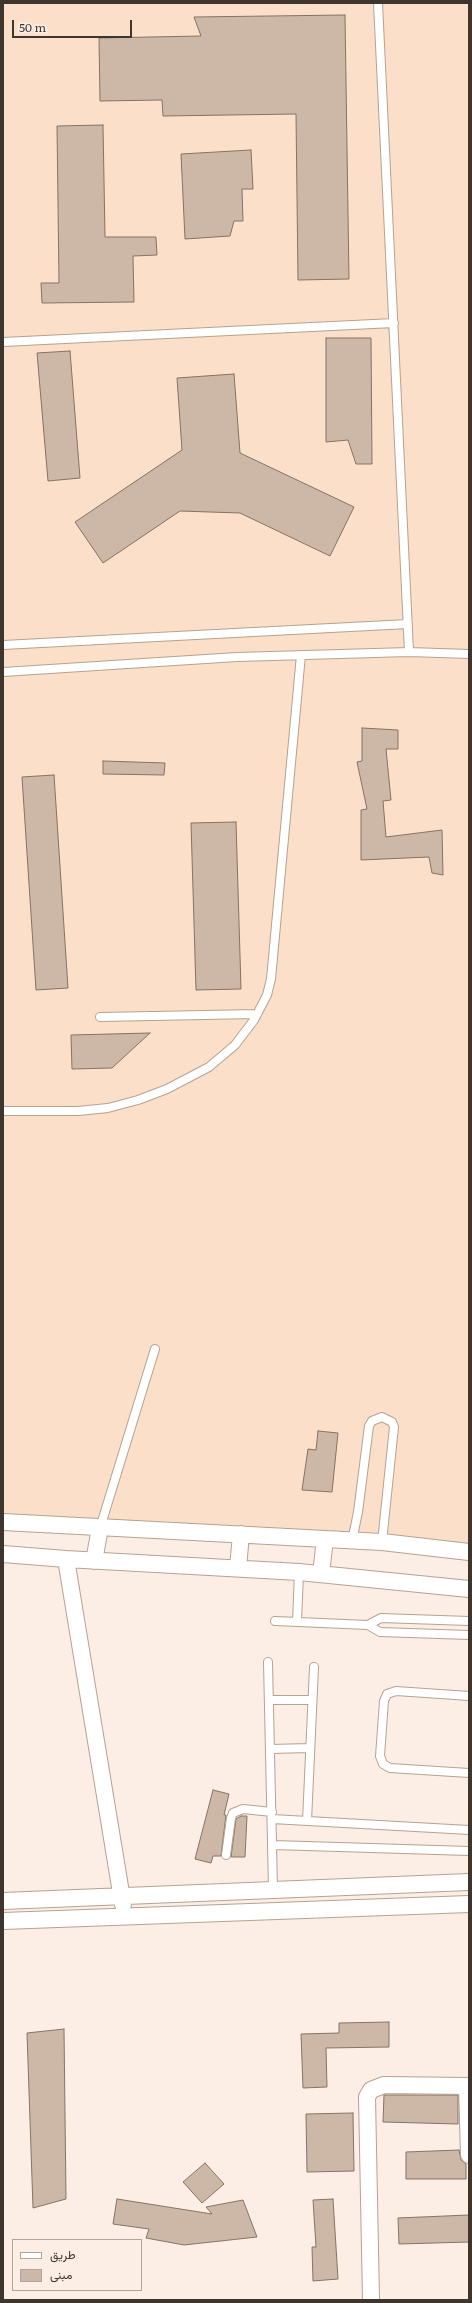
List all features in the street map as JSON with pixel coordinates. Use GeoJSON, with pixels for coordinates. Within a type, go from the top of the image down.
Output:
{"type":"FeatureCollection","features":[{"type":"Feature","properties":{"kind":"street"},"geometry":{"type":"LineString","coordinates":[[3,1522],[382,1542],[469,1552]]}},
{"type":"Feature","properties":{"kind":"street"},"geometry":{"type":"LineString","coordinates":[[94,1561],[100,1528]]}},
{"type":"Feature","properties":{"kind":"street"},"geometry":{"type":"LineString","coordinates":[[238,1568],[241,1534]]}},
{"type":"Feature","properties":{"kind":"street"},"geometry":{"type":"LineString","coordinates":[[321,1574],[325,1539]]}},
{"type":"Feature","properties":{"kind":"street"},"geometry":{"type":"LineString","coordinates":[[3,1554],[94,1561],[299,1572],[469,1589]]}},
{"type":"Feature","properties":{"kind":"street"},"geometry":{"type":"LineString","coordinates":[[66,1559],[125,1916]]}},
{"type":"Feature","properties":{"kind":"street"},"geometry":{"type":"LineString","coordinates":[[3,1901],[274,1888],[469,1882]]}},
{"type":"Feature","properties":{"kind":"street"},"geometry":{"type":"LineString","coordinates":[[274,1888],[275,1911]]}},
{"type":"Feature","properties":{"kind":"street"},"geometry":{"type":"LineString","coordinates":[[89,1896],[90,1917]]}},
{"type":"Feature","properties":{"kind":"street"},"geometry":{"type":"LineString","coordinates":[[3,1921],[469,1904]]}},
{"type":"Feature","properties":{"kind":"street"},"geometry":{"type":"LineString","coordinates":[[371,2300],[367,2097],[371,2090],[384,2085],[468,2086],[469,2155]]}},
{"type":"Feature","properties":{"kind":"lane"},"geometry":{"type":"LineString","coordinates":[[378,3],[409,652]]}},
{"type":"Feature","properties":{"kind":"lane"},"geometry":{"type":"LineString","coordinates":[[3,342],[394,323]]}},
{"type":"Feature","properties":{"kind":"lane"},"geometry":{"type":"LineString","coordinates":[[3,645],[408,624]]}},
{"type":"Feature","properties":{"kind":"lane"},"geometry":{"type":"LineString","coordinates":[[3,672],[301,655],[409,652],[469,654]]}},
{"type":"Feature","properties":{"kind":"lane"},"geometry":{"type":"LineString","coordinates":[[3,1111],[78,1112],[108,1108],[138,1100],[167,1089],[209,1067],[223,1057],[246,1032],[258,1014],[267,995],[271,979],[301,655]]}},
{"type":"Feature","properties":{"kind":"lane"},"geometry":{"type":"LineString","coordinates":[[100,1017],[258,1014]]}},
{"type":"Feature","properties":{"kind":"lane"},"geometry":{"type":"LineString","coordinates":[[100,1528],[155,1349]]}},
{"type":"Feature","properties":{"kind":"lane"},"geometry":{"type":"LineString","coordinates":[[352,1541],[369,1426],[372,1421],[382,1417],[392,1422],[394,1427],[382,1542]]}},
{"type":"Feature","properties":{"kind":"lane"},"geometry":{"type":"LineString","coordinates":[[297,1622],[299,1572]]}},
{"type":"Feature","properties":{"kind":"lane"},"geometry":{"type":"LineString","coordinates":[[368,1625],[381,1618],[469,1621]]}},
{"type":"Feature","properties":{"kind":"lane"},"geometry":{"type":"LineString","coordinates":[[275,1621],[368,1625],[380,1632],[469,1635]]}},
{"type":"Feature","properties":{"kind":"lane"},"geometry":{"type":"LineString","coordinates":[[268,1662],[274,1888]]}},
{"type":"Feature","properties":{"kind":"lane"},"geometry":{"type":"LineString","coordinates":[[307,1821],[314,1667]]}},
{"type":"Feature","properties":{"kind":"lane"},"geometry":{"type":"LineString","coordinates":[[469,1696],[396,1691],[387,1694],[384,1701],[380,1756],[382,1764],[390,1768],[469,1773]]}},
{"type":"Feature","properties":{"kind":"lane"},"geometry":{"type":"LineString","coordinates":[[269,1700],[312,1700]]}},
{"type":"Feature","properties":{"kind":"lane"},"geometry":{"type":"LineString","coordinates":[[270,1749],[310,1748]]}},
{"type":"Feature","properties":{"kind":"lane"},"geometry":{"type":"LineString","coordinates":[[226,1856],[233,1813],[243,1809],[272,1816],[307,1821],[469,1830]]}},
{"type":"Feature","properties":{"kind":"lane"},"geometry":{"type":"LineString","coordinates":[[272,1845],[469,1851]]}},
{"type":"Feature","properties":{"kind":"shaded area"},"geometry":{"type":"Polygon","coordinates":[[[3,3],[469,3],[469,1557],[3,1523],[3,3]]]}},
{"type":"Feature","properties":{"kind":"building"},"geometry":{"type":"Polygon","coordinates":[[[345,15],[349,279],[298,280],[296,114],[163,116],[162,100],[100,101],[99,38],[201,36],[194,17],[345,15]]]}},
{"type":"Feature","properties":{"kind":"building"},"geometry":{"type":"Polygon","coordinates":[[[103,125],[105,237],[156,237],[157,255],[133,256],[134,302],[42,303],[41,283],[59,283],[57,126],[103,125]]]}},
{"type":"Feature","properties":{"kind":"building"},"geometry":{"type":"Polygon","coordinates":[[[251,150],[253,189],[242,189],[243,221],[234,221],[230,236],[185,239],[181,154],[251,150]]]}},
{"type":"Feature","properties":{"kind":"building"},"geometry":{"type":"Polygon","coordinates":[[[326,338],[371,338],[372,464],[356,464],[348,440],[326,442],[326,338]]]}},
{"type":"Feature","properties":{"kind":"building"},"geometry":{"type":"Polygon","coordinates":[[[70,351],[80,478],[48,481],[37,353],[70,351]]]}},
{"type":"Feature","properties":{"kind":"building"},"geometry":{"type":"Polygon","coordinates":[[[234,374],[240,453],[354,507],[330,556],[240,513],[180,511],[103,563],[75,522],[182,450],[177,378],[234,374]]]}},
{"type":"Feature","properties":{"kind":"building"},"geometry":{"type":"Polygon","coordinates":[[[362,728],[398,730],[398,749],[386,749],[391,800],[383,801],[386,837],[442,830],[443,875],[432,873],[429,857],[361,860],[361,810],[367,809],[357,762],[362,761],[362,728]]]}},
{"type":"Feature","properties":{"kind":"building"},"geometry":{"type":"Polygon","coordinates":[[[103,761],[165,763],[164,775],[103,774],[103,761]]]}},
{"type":"Feature","properties":{"kind":"building"},"geometry":{"type":"Polygon","coordinates":[[[54,775],[68,988],[36,990],[22,777],[54,775]]]}},
{"type":"Feature","properties":{"kind":"building"},"geometry":{"type":"Polygon","coordinates":[[[236,822],[241,989],[196,990],[191,823],[236,822]]]}},
{"type":"Feature","properties":{"kind":"building"},"geometry":{"type":"Polygon","coordinates":[[[150,1033],[112,1068],[72,1069],[71,1035],[150,1033]]]}},
{"type":"Feature","properties":{"kind":"building"},"geometry":{"type":"Polygon","coordinates":[[[318,1431],[338,1433],[332,1492],[302,1490],[308,1449],[316,1450],[318,1431]]]}},
{"type":"Feature","properties":{"kind":"building"},"geometry":{"type":"Polygon","coordinates":[[[213,1790],[229,1794],[224,1815],[226,1815],[221,1856],[213,1856],[211,1863],[195,1859],[213,1790]]]}},
{"type":"Feature","properties":{"kind":"building"},"geometry":{"type":"Polygon","coordinates":[[[241,1816],[247,1816],[245,1857],[231,1857],[236,1819],[241,1816]]]}},
{"type":"Feature","properties":{"kind":"building"},"geometry":{"type":"Polygon","coordinates":[[[389,2022],[389,2047],[326,2048],[327,2087],[303,2088],[301,2034],[339,2033],[339,2023],[389,2022]]]}},
{"type":"Feature","properties":{"kind":"building"},"geometry":{"type":"Polygon","coordinates":[[[64,2029],[66,2199],[33,2208],[27,2033],[64,2029]]]}},
{"type":"Feature","properties":{"kind":"building"},"geometry":{"type":"Polygon","coordinates":[[[384,2095],[458,2095],[458,2124],[383,2122],[384,2095]]]}},
{"type":"Feature","properties":{"kind":"building"},"geometry":{"type":"Polygon","coordinates":[[[353,2113],[354,2171],[307,2172],[306,2114],[353,2113]]]}},
{"type":"Feature","properties":{"kind":"building"},"geometry":{"type":"Polygon","coordinates":[[[459,2150],[461,2160],[466,2164],[466,2179],[406,2179],[406,2152],[459,2150]]]}},
{"type":"Feature","properties":{"kind":"building"},"geometry":{"type":"Polygon","coordinates":[[[205,2163],[224,2184],[202,2203],[183,2182],[205,2163]]]}},
{"type":"Feature","properties":{"kind":"building"},"geometry":{"type":"Polygon","coordinates":[[[117,2199],[212,2214],[206,2207],[243,2200],[257,2237],[184,2245],[146,2238],[149,2229],[113,2224],[117,2199]]]}},
{"type":"Feature","properties":{"kind":"building"},"geometry":{"type":"Polygon","coordinates":[[[333,2199],[338,2279],[313,2281],[312,2247],[316,2247],[313,2200],[333,2199]]]}},
{"type":"Feature","properties":{"kind":"building"},"geometry":{"type":"Polygon","coordinates":[[[469,2215],[469,2242],[399,2244],[398,2218],[469,2215]]]}}]}
